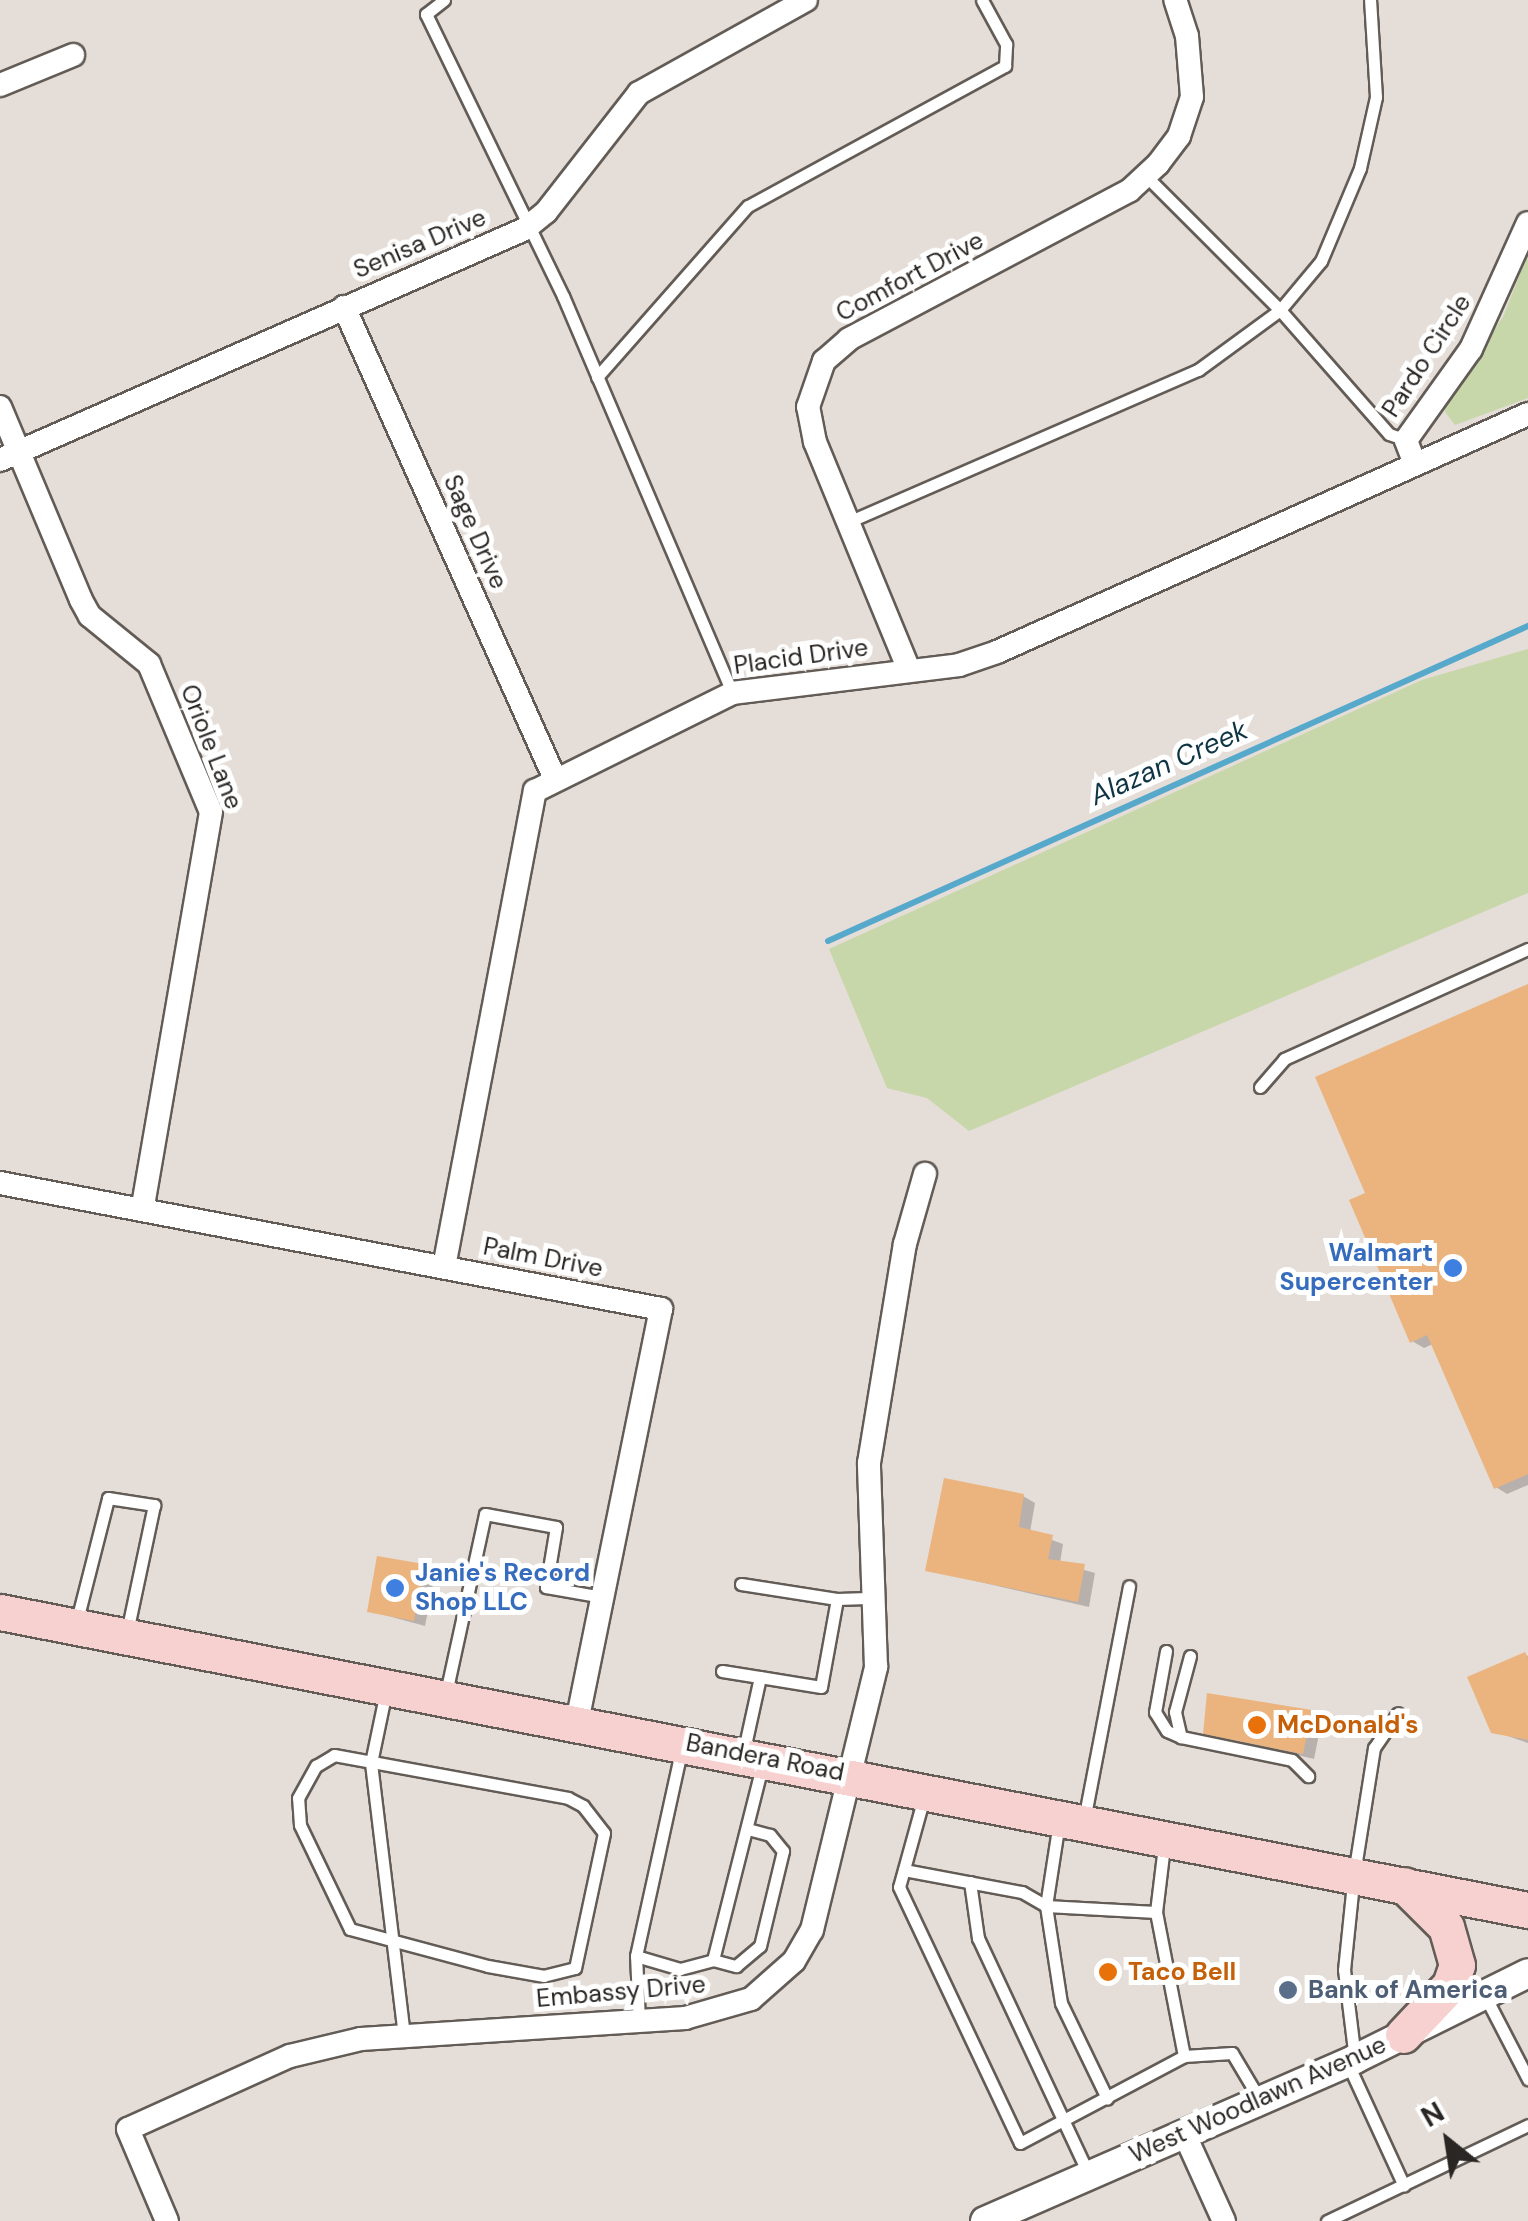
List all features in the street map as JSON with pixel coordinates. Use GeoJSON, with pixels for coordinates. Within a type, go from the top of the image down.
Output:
{"type":"FeatureCollection","features":[{"type":"Feature","properties":{"kind":"main road","name":"Bandera Road"},"geometry":{"type":"LineString","coordinates":[[0,1612],[926,1789],[1528,1910]]}},
{"type":"Feature","properties":{"kind":"main road"},"geometry":{"type":"LineString","coordinates":[[1402,2036],[1450,1984],[1457,1965],[1446,1927],[1404,1884]]}},
{"type":"Feature","properties":{"kind":"street","name":"Senisa Drive"},"geometry":{"type":"LineString","coordinates":[[9,456],[525,229],[546,212],[647,86],[806,0]]}},
{"type":"Feature","properties":{"kind":"street","name":"Comfort Drive"},"geometry":{"type":"LineString","coordinates":[[909,670],[848,522],[808,408],[824,360],[849,339],[1106,204],[1146,176],[1178,136],[1192,98],[1188,36],[1175,0]]}},
{"type":"Feature","properties":{"kind":"street"},"geometry":{"type":"LineString","coordinates":[[0,85],[73,56]]}},
{"type":"Feature","properties":{"kind":"street","name":"Pardo Circle"},"geometry":{"type":"LineString","coordinates":[[1415,464],[1406,440],[1470,349],[1528,223]]}},
{"type":"Feature","properties":{"kind":"street","name":"Sage Drive"},"geometry":{"type":"LineString","coordinates":[[344,307],[555,780]]}},
{"type":"Feature","properties":{"kind":"street","name":"Oriole Lane"},"geometry":{"type":"LineString","coordinates":[[0,407],[9,456],[90,616],[149,664],[211,812],[142,1210]]}},
{"type":"Feature","properties":{"kind":"street","name":"Placid Drive"},"geometry":{"type":"LineString","coordinates":[[444,1267],[532,800],[555,780],[732,693],[909,670],[997,652],[1528,414]]}},
{"type":"Feature","properties":{"kind":"street","name":"Embassy Drive"},"geometry":{"type":"LineString","coordinates":[[167,2221],[128,2129],[290,2056],[337,2042],[639,2021],[721,2011],[780,1979],[812,1930],[854,1775],[876,1666],[870,1463],[905,1244],[925,1174]]}},
{"type":"Feature","properties":{"kind":"street","name":"Palm Drive"},"geometry":{"type":"LineString","coordinates":[[0,1183],[661,1309],[578,1722]]}},
{"type":"Feature","properties":{"kind":"street","name":"West Woodlawn Avenue"},"geometry":{"type":"LineString","coordinates":[[985,2221],[1351,2061],[1528,1972]]}},
{"type":"Feature","properties":{"kind":"street"},"geometry":{"type":"LineString","coordinates":[[1184,2133],[1224,2221]]}},
{"type":"Feature","properties":{"kind":"lane"},"geometry":{"type":"LineString","coordinates":[[444,0],[426,14],[598,377],[732,693]]}},
{"type":"Feature","properties":{"kind":"lane"},"geometry":{"type":"LineString","coordinates":[[598,377],[748,206],[1006,66],[1006,44],[982,0]]}},
{"type":"Feature","properties":{"kind":"lane"},"geometry":{"type":"LineString","coordinates":[[848,522],[1198,370],[1280,310],[1321,261],[1360,168],[1376,97],[1370,0]]}},
{"type":"Feature","properties":{"kind":"lane"},"geometry":{"type":"LineString","coordinates":[[1146,176],[1280,310],[1389,434],[1406,440]]}},
{"type":"Feature","properties":{"kind":"lane"},"geometry":{"type":"LineString","coordinates":[[1260,1087],[1284,1059],[1528,949]]}},
{"type":"Feature","properties":{"kind":"lane"},"geometry":{"type":"LineString","coordinates":[[76,1627],[108,1498],[154,1505],[126,1636]]}},
{"type":"Feature","properties":{"kind":"lane"},"geometry":{"type":"LineString","coordinates":[[445,1698],[485,1514],[556,1527],[546,1586],[604,1597]]}},
{"type":"Feature","properties":{"kind":"lane"},"geometry":{"type":"LineString","coordinates":[[741,1584],[836,1600],[875,1598]]}},
{"type":"Feature","properties":{"kind":"lane"},"geometry":{"type":"LineString","coordinates":[[1107,2098],[1061,2003],[1046,1906],[1130,1586]]}},
{"type":"Feature","properties":{"kind":"lane"},"geometry":{"type":"LineString","coordinates":[[722,1671],[820,1687],[836,1600]]}},
{"type":"Feature","properties":{"kind":"lane"},"geometry":{"type":"LineString","coordinates":[[1166,1651],[1155,1712],[1166,1731],[1292,1760],[1308,1776]]}},
{"type":"Feature","properties":{"kind":"lane"},"geometry":{"type":"LineString","coordinates":[[1181,1737],[1175,1712],[1190,1656]]}},
{"type":"Feature","properties":{"kind":"lane"},"geometry":{"type":"LineString","coordinates":[[713,1960],[748,1829],[760,1677]]}},
{"type":"Feature","properties":{"kind":"lane"},"geometry":{"type":"LineString","coordinates":[[387,1686],[372,1759],[404,2036]]}},
{"type":"Feature","properties":{"kind":"lane"},"geometry":{"type":"LineString","coordinates":[[1398,1712],[1374,1748],[1344,1970],[1351,2061],[1404,2186]]}},
{"type":"Feature","properties":{"kind":"lane"},"geometry":{"type":"LineString","coordinates":[[639,2021],[636,1956],[683,1743]]}},
{"type":"Feature","properties":{"kind":"lane"},"geometry":{"type":"LineString","coordinates":[[334,1755],[372,1759],[568,1798],[599,1821],[604,1833],[576,1968],[544,1976],[391,1943],[350,1929],[300,1825],[298,1798],[316,1766],[334,1755]]}},
{"type":"Feature","properties":{"kind":"lane"},"geometry":{"type":"LineString","coordinates":[[926,1789],[899,1887],[1020,2144],[1184,2056],[1232,2053],[1260,2100]]}},
{"type":"Feature","properties":{"kind":"lane"},"geometry":{"type":"LineString","coordinates":[[636,1956],[680,1969],[713,1960],[736,1966],[760,1946],[783,1851],[770,1835],[748,1829]]}},
{"type":"Feature","properties":{"kind":"lane"},"geometry":{"type":"LineString","coordinates":[[1165,1836],[1156,1912],[1184,2056]]}},
{"type":"Feature","properties":{"kind":"lane"},"geometry":{"type":"LineString","coordinates":[[904,1870],[1022,1892],[1046,1906],[1156,1912]]}},
{"type":"Feature","properties":{"kind":"lane"},"geometry":{"type":"LineString","coordinates":[[970,1882],[978,1938],[1089,2175]]}},
{"type":"Feature","properties":{"kind":"lane"},"geometry":{"type":"LineString","coordinates":[[1484,1994],[1524,2064],[1528,2079]]}},
{"type":"Feature","properties":{"kind":"lane"},"geometry":{"type":"LineString","coordinates":[[1327,2221],[1528,2126]]}},
{"type":"Feature","properties":{"kind":"green space"},"geometry":{"type":"Polygon","coordinates":[[[1528,254],[1528,398],[1455,425],[1445,412],[1448,396],[1503,317],[1528,254]]]}},
{"type":"Feature","properties":{"kind":"green space"},"geometry":{"type":"Polygon","coordinates":[[[1528,649],[1528,893],[969,1131],[927,1098],[887,1088],[829,949],[1422,680],[1528,649]]]}},
{"type":"Feature","properties":{"kind":"building","name":"Walmart Supercenter"},"geometry":{"type":"Polygon","coordinates":[[[1528,984],[1528,1474],[1494,1489],[1427,1335],[1410,1343],[1349,1200],[1365,1193],[1315,1077],[1528,984]]]}},
{"type":"Feature","properties":{"kind":"building"},"geometry":{"type":"Polygon","coordinates":[[[944,1478],[1024,1494],[1019,1527],[1053,1535],[1048,1559],[1085,1564],[1078,1602],[925,1571],[944,1478]]]}},
{"type":"Feature","properties":{"kind":"building","name":"Janie's Record Shop LLC"},"geometry":{"type":"Polygon","coordinates":[[[377,1556],[424,1564],[414,1621],[367,1612],[377,1556]]]}},
{"type":"Feature","properties":{"kind":"building"},"geometry":{"type":"Polygon","coordinates":[[[1525,1652],[1528,1740],[1491,1733],[1467,1677],[1525,1652]]]}},
{"type":"Feature","properties":{"kind":"building","name":"McDonald's"},"geometry":{"type":"Polygon","coordinates":[[[1207,1693],[1312,1710],[1303,1754],[1203,1734],[1207,1693]]]}},
{"type":"Feature","properties":{"kind":"waterway","name":"Alazan Creek"},"geometry":{"type":"LineString","coordinates":[[828,941],[1528,626]]}},
{"type":"Feature","properties":{"kind":"place","name":"Walmart Supercenter"},"geometry":{"type":"Point","coordinates":[1453,1268]}},
{"type":"Feature","properties":{"kind":"place","name":"Janie's Record Shop LLC"},"geometry":{"type":"Point","coordinates":[395,1588]}},
{"type":"Feature","properties":{"kind":"place","name":"McDonald's"},"geometry":{"type":"Point","coordinates":[1257,1725]}},
{"type":"Feature","properties":{"kind":"place","name":"Taco Bell"},"geometry":{"type":"Point","coordinates":[1108,1972]}},
{"type":"Feature","properties":{"kind":"place","name":"Bank of America"},"geometry":{"type":"Point","coordinates":[1288,1990]}}]}
